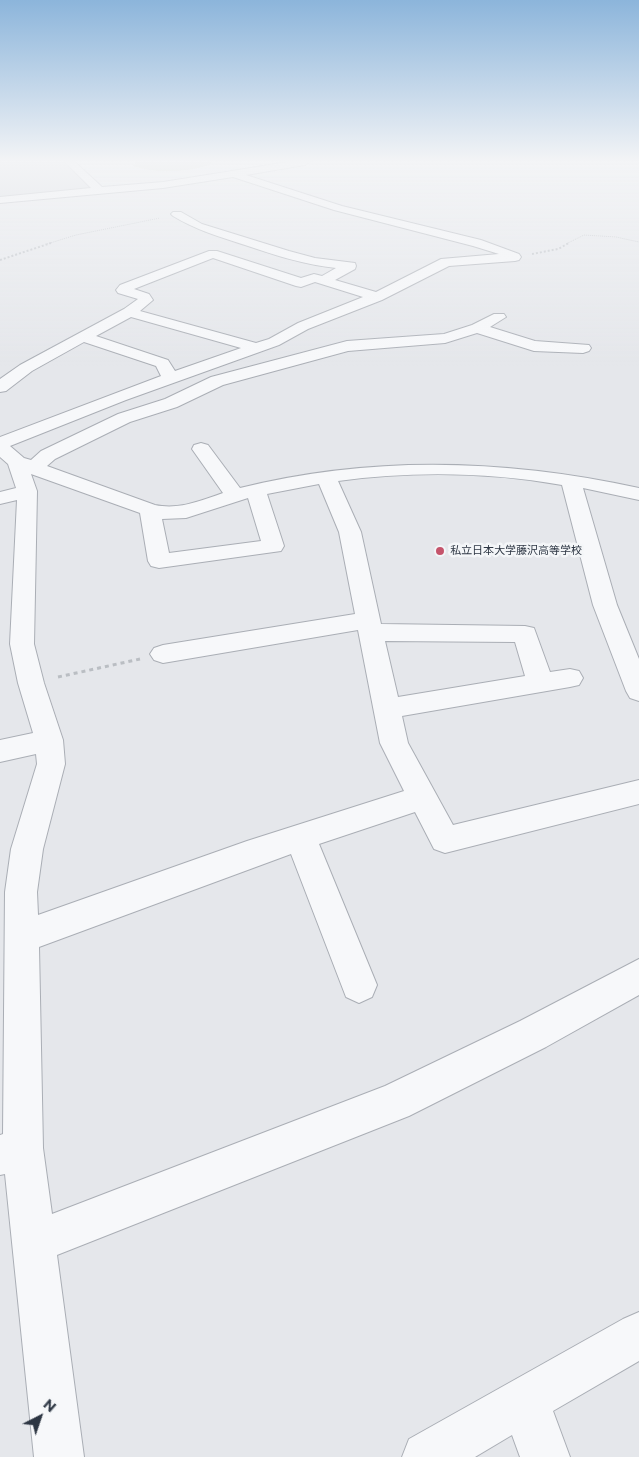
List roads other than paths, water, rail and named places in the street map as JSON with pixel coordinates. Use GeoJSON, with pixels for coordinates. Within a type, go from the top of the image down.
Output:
{"type":"FeatureCollection","features":[{"type":"Feature","properties":{"kind":"street"},"geometry":{"type":"LineString","coordinates":[[210,230],[314,262],[350,266],[323,281]]}},
{"type":"Feature","properties":{"kind":"street"},"geometry":{"type":"LineString","coordinates":[[13,468],[170,378],[274,342],[302,326],[377,297],[446,262],[515,257],[468,240],[427,230]]}},
{"type":"Feature","properties":{"kind":"street"},"geometry":{"type":"LineString","coordinates":[[441,246],[468,240]]}},
{"type":"Feature","properties":{"kind":"street"},"geometry":{"type":"LineString","coordinates":[[0,387],[26,368],[129,312],[146,300],[144,297],[123,290],[124,288],[213,254],[301,283],[314,278],[377,297]]}},
{"type":"Feature","properties":{"kind":"street"},"geometry":{"type":"LineString","coordinates":[[430,254],[446,262]]}},
{"type":"Feature","properties":{"kind":"street"},"geometry":{"type":"LineString","coordinates":[[129,312],[256,348]]}},
{"type":"Feature","properties":{"kind":"street"},"geometry":{"type":"LineString","coordinates":[[13,468],[48,455],[124,418],[171,403],[217,381],[347,346],[445,338],[477,328],[499,317]]}},
{"type":"Feature","properties":{"kind":"street"},"geometry":{"type":"LineString","coordinates":[[477,328],[534,346],[583,348]]}},
{"type":"Feature","properties":{"kind":"street"},"geometry":{"type":"LineString","coordinates":[[83,337],[162,363],[170,378]]}},
{"type":"Feature","properties":{"kind":"street"},"geometry":{"type":"LineString","coordinates":[[201,449],[235,496]]}},
{"type":"Feature","properties":{"kind":"street"},"geometry":{"type":"LineString","coordinates":[[13,468],[150,510],[169,513],[188,510],[256,490],[326,477],[410,471],[459,470],[519,473],[571,480],[639,494]]}},
{"type":"Feature","properties":{"kind":"street"},"geometry":{"type":"LineString","coordinates":[[13,468],[11,605],[31,683],[49,740],[51,764],[27,849],[22,892],[12,1151],[33,1243],[58,1457]]}},
{"type":"Feature","properties":{"kind":"street"},"geometry":{"type":"LineString","coordinates":[[326,477],[350,532],[394,743],[445,840],[639,792]]}},
{"type":"Feature","properties":{"kind":"street"},"geometry":{"type":"LineString","coordinates":[[571,480],[605,605],[639,691]]}},
{"type":"Feature","properties":{"kind":"street"},"geometry":{"type":"LineString","coordinates":[[150,510],[159,561],[273,546],[256,490]]}},
{"type":"Feature","properties":{"kind":"street"},"geometry":{"type":"LineString","coordinates":[[163,654],[370,626],[525,634],[540,683]]}},
{"type":"Feature","properties":{"kind":"street"},"geometry":{"type":"LineString","coordinates":[[387,709],[570,678]]}},
{"type":"Feature","properties":{"kind":"street"},"geometry":{"type":"LineString","coordinates":[[0,751],[49,740]]}},
{"type":"Feature","properties":{"kind":"street"},"geometry":{"type":"LineString","coordinates":[[21,937],[300,838],[422,797]]}},
{"type":"Feature","properties":{"kind":"street"},"geometry":{"type":"LineString","coordinates":[[300,838],[359,985]]}},
{"type":"Feature","properties":{"kind":"street"},"geometry":{"type":"LineString","coordinates":[[33,1243],[395,1102],[533,1034],[639,976]]}},
{"type":"Feature","properties":{"kind":"street"},"geometry":{"type":"LineString","coordinates":[[427,1457],[639,1335]]}},
{"type":"Feature","properties":{"kind":"street"},"geometry":{"type":"LineString","coordinates":[[525,1401],[545,1457]]}},
{"type":"Feature","properties":{"kind":"place","name":"私立日本大学藤沢高等学校"},"geometry":{"type":"Point","coordinates":[440,551]}}]}
